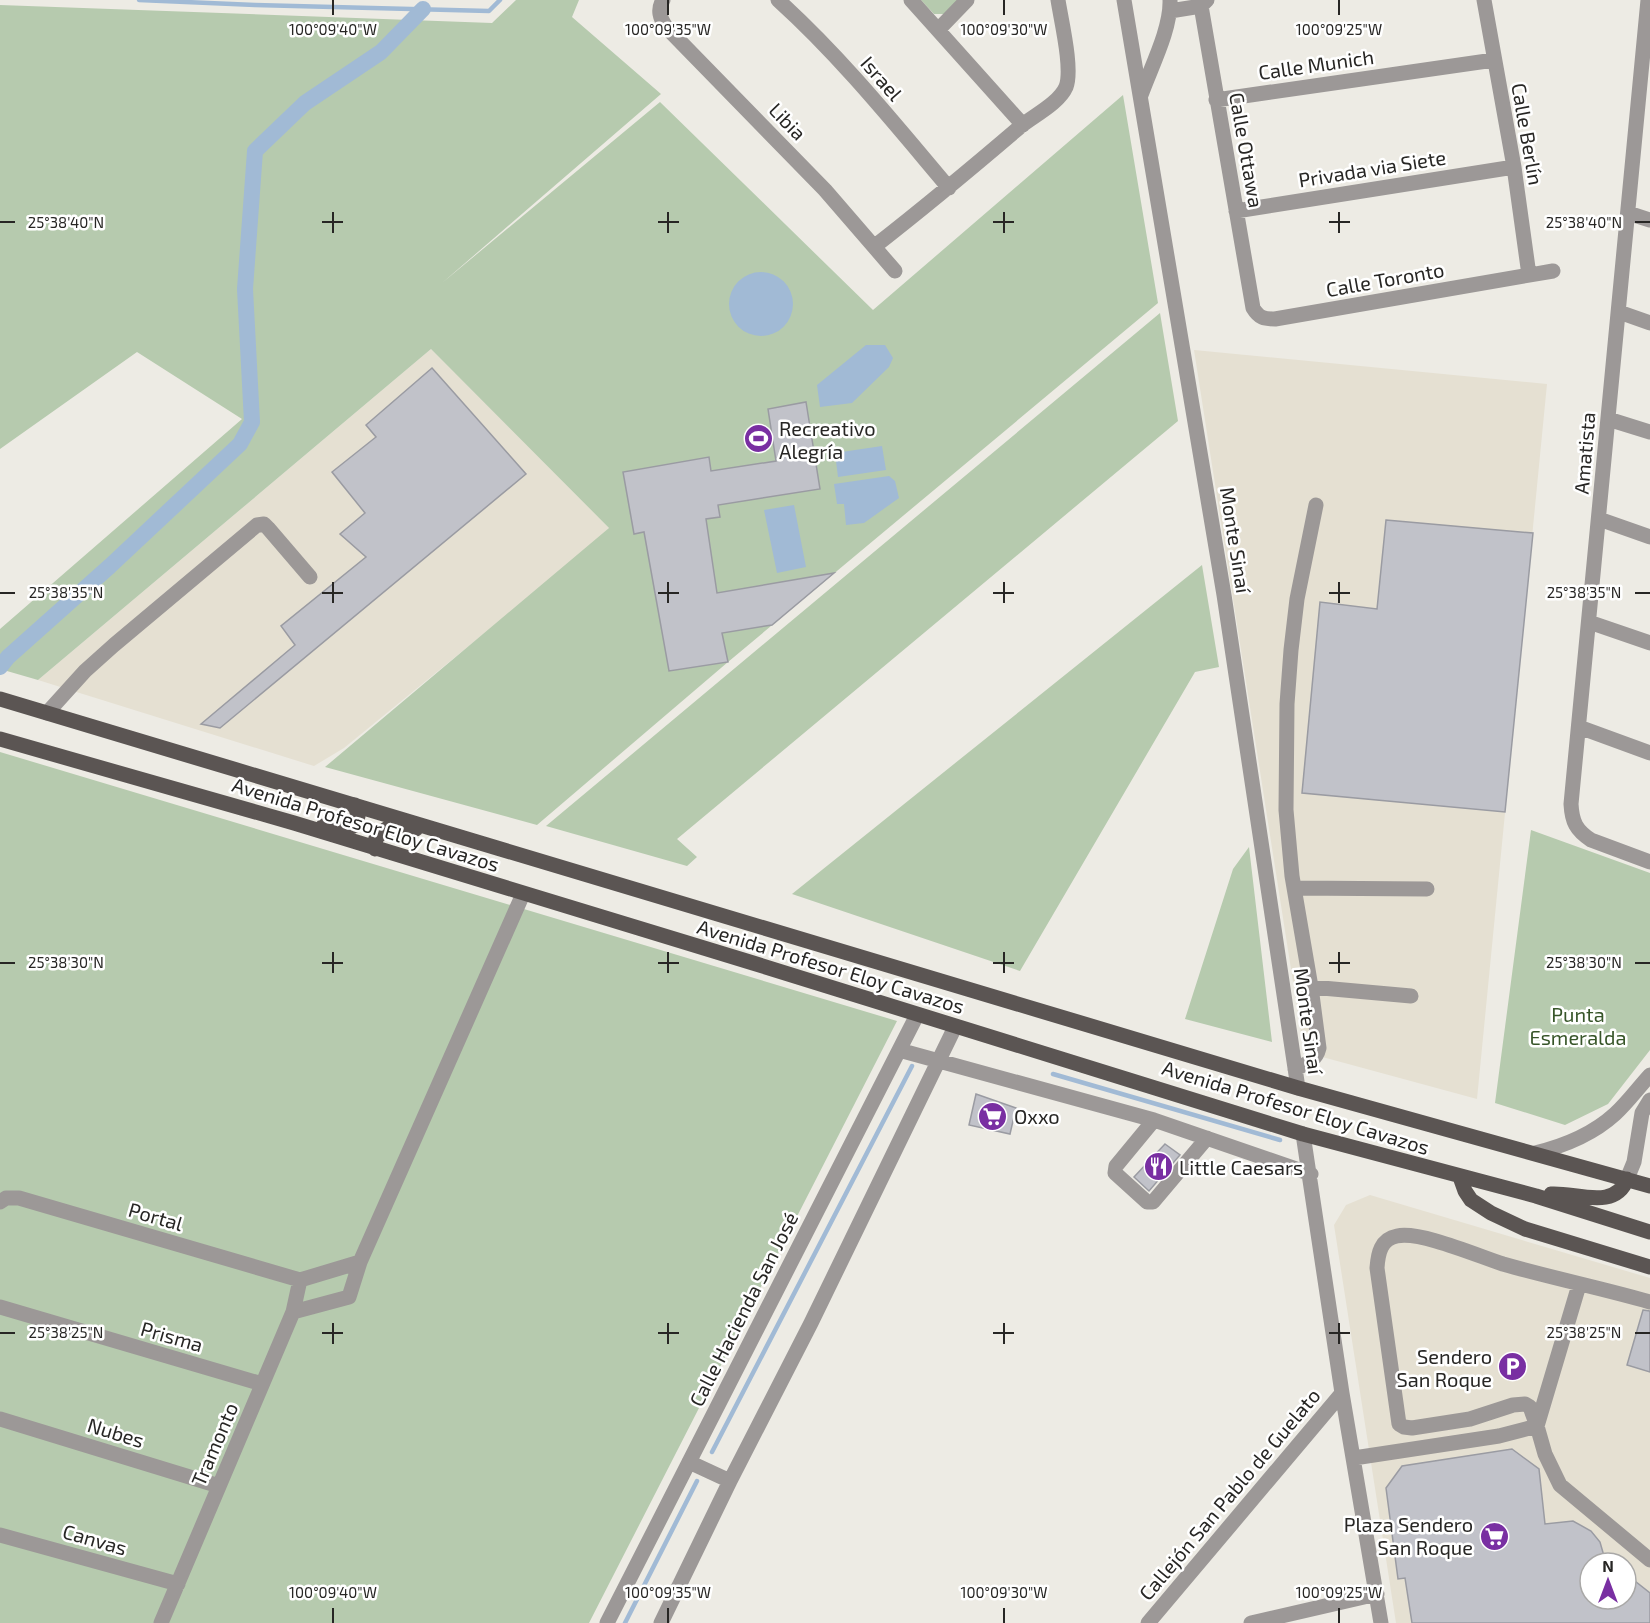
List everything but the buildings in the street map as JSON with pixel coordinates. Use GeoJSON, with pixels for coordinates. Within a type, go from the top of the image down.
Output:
{"type":"FeatureCollection","features":[{"type":"Feature","properties":{"kind":"main road","name":"Avenida Profesor Eloy Cavazos"},"geometry":{"type":"LineString","coordinates":[[0,699],[1298,1088],[1650,1186]]}},
{"type":"Feature","properties":{"kind":"main road","name":"Avenida Profesor Eloy Cavazos"},"geometry":{"type":"LineString","coordinates":[[0,739],[294,823],[1303,1134],[1536,1196],[1650,1232]]}},
{"type":"Feature","properties":{"kind":"main road"},"geometry":{"type":"LineString","coordinates":[[294,823],[350,828],[358,819],[355,805]]}},
{"type":"Feature","properties":{"kind":"main road"},"geometry":{"type":"LineString","coordinates":[[375,849],[376,838],[386,829],[437,830]]}},
{"type":"Feature","properties":{"kind":"main road"},"geometry":{"type":"LineString","coordinates":[[1460,1177],[1465,1191],[1472,1200],[1491,1213],[1525,1229],[1650,1267]]}},
{"type":"Feature","properties":{"kind":"main road"},"geometry":{"type":"LineString","coordinates":[[1536,1196],[1555,1194],[1595,1199],[1606,1197],[1622,1190],[1627,1179]]}},
{"type":"Feature","properties":{"kind":"street","name":"Libia"},"geometry":{"type":"LineString","coordinates":[[663,0],[660,16],[666,27],[785,148],[895,271]]}},
{"type":"Feature","properties":{"kind":"street","name":"Israel"},"geometry":{"type":"LineString","coordinates":[[778,0],[864,88],[949,188]]}},
{"type":"Feature","properties":{"kind":"street"},"geometry":{"type":"LineString","coordinates":[[911,0],[1023,125]]}},
{"type":"Feature","properties":{"kind":"street"},"geometry":{"type":"LineString","coordinates":[[939,29],[966,0]]}},
{"type":"Feature","properties":{"kind":"street"},"geometry":{"type":"LineString","coordinates":[[875,246],[1061,95],[1067,83],[1068,66],[1058,0]]}},
{"type":"Feature","properties":{"kind":"street","name":"Monte Sinaí"},"geometry":{"type":"LineString","coordinates":[[1124,0],[1224,595],[1298,1088]]}},
{"type":"Feature","properties":{"kind":"street","name":"Calle Berlín"},"geometry":{"type":"LineString","coordinates":[[1484,0],[1514,167],[1529,275]]}},
{"type":"Feature","properties":{"kind":"street","name":"Amatista"},"geometry":{"type":"LineString","coordinates":[[1649,1],[1644,107],[1628,213],[1572,804],[1574,824],[1591,840],[1650,861]]}},
{"type":"Feature","properties":{"kind":"street"},"geometry":{"type":"LineString","coordinates":[[1140,98],[1170,6],[1203,2]]}},
{"type":"Feature","properties":{"kind":"street","name":"Calle Ottawa"},"geometry":{"type":"LineString","coordinates":[[1203,2],[1216,100],[1252,308]]}},
{"type":"Feature","properties":{"kind":"street","name":"Calle Munich"},"geometry":{"type":"LineString","coordinates":[[1216,100],[1494,60]]}},
{"type":"Feature","properties":{"kind":"street","name":"Privada via Siete"},"geometry":{"type":"LineString","coordinates":[[1236,211],[1514,167]]}},
{"type":"Feature","properties":{"kind":"street"},"geometry":{"type":"LineString","coordinates":[[1628,213],[1650,220]]}},
{"type":"Feature","properties":{"kind":"street","name":"Calle Toronto"},"geometry":{"type":"LineString","coordinates":[[1252,308],[1257,315],[1265,319],[1275,319],[1553,271]]}},
{"type":"Feature","properties":{"kind":"street"},"geometry":{"type":"LineString","coordinates":[[1619,312],[1650,322]]}},
{"type":"Feature","properties":{"kind":"street"},"geometry":{"type":"LineString","coordinates":[[1608,418],[1650,432]]}},
{"type":"Feature","properties":{"kind":"street"},"geometry":{"type":"LineString","coordinates":[[1295,1069],[1312,1061],[1318,1052],[1311,987],[1294,888],[1286,810],[1287,704],[1291,650],[1316,505]]}},
{"type":"Feature","properties":{"kind":"street"},"geometry":{"type":"LineString","coordinates":[[1599,519],[1650,537]]}},
{"type":"Feature","properties":{"kind":"street"},"geometry":{"type":"LineString","coordinates":[[47,713],[85,671],[256,525],[264,524],[310,577]]}},
{"type":"Feature","properties":{"kind":"street"},"geometry":{"type":"LineString","coordinates":[[1589,622],[1650,644]]}},
{"type":"Feature","properties":{"kind":"street"},"geometry":{"type":"LineString","coordinates":[[1579,728],[1650,753]]}},
{"type":"Feature","properties":{"kind":"street"},"geometry":{"type":"LineString","coordinates":[[1294,888],[1426,889]]}},
{"type":"Feature","properties":{"kind":"street"},"geometry":{"type":"LineString","coordinates":[[293,1312],[349,1297],[360,1262],[523,894]]}},
{"type":"Feature","properties":{"kind":"street"},"geometry":{"type":"LineString","coordinates":[[1311,987],[1411,996]]}},
{"type":"Feature","properties":{"kind":"street","name":"Calle Hacienda San José"},"geometry":{"type":"LineString","coordinates":[[607,1623],[917,1015]]}},
{"type":"Feature","properties":{"kind":"street"},"geometry":{"type":"LineString","coordinates":[[662,1623],[955,1027]]}},
{"type":"Feature","properties":{"kind":"street"},"geometry":{"type":"LineString","coordinates":[[899,1050],[1154,1120],[1311,1174]]}},
{"type":"Feature","properties":{"kind":"street"},"geometry":{"type":"LineString","coordinates":[[1535,1153],[1562,1146],[1614,1115],[1650,1076]]}},
{"type":"Feature","properties":{"kind":"street"},"geometry":{"type":"LineString","coordinates":[[1627,1179],[1634,1162],[1642,1113],[1650,1101]]}},
{"type":"Feature","properties":{"kind":"street"},"geometry":{"type":"LineString","coordinates":[[1154,1120],[1116,1166],[1115,1173],[1148,1202],[1154,1202],[1207,1138]]}},
{"type":"Feature","properties":{"kind":"street"},"geometry":{"type":"LineString","coordinates":[[1303,1134],[1311,1174],[1342,1392],[1382,1623]]}},
{"type":"Feature","properties":{"kind":"street","name":"Portal"},"geometry":{"type":"LineString","coordinates":[[0,1202],[6,1198],[19,1198],[300,1280]]}},
{"type":"Feature","properties":{"kind":"street"},"geometry":{"type":"LineString","coordinates":[[1650,1302],[1504,1264],[1416,1236],[1400,1235],[1391,1238],[1384,1242],[1378,1257],[1377,1268],[1399,1424],[1412,1428],[1470,1419],[1520,1404],[1530,1407],[1545,1454],[1560,1485],[1650,1560]]}},
{"type":"Feature","properties":{"kind":"street"},"geometry":{"type":"LineString","coordinates":[[300,1280],[360,1262]]}},
{"type":"Feature","properties":{"kind":"street","name":"Tramonto"},"geometry":{"type":"LineString","coordinates":[[161,1623],[293,1312],[300,1280]]}},
{"type":"Feature","properties":{"kind":"street"},"geometry":{"type":"LineString","coordinates":[[1537,1426],[1579,1285]]}},
{"type":"Feature","properties":{"kind":"street","name":"Prisma"},"geometry":{"type":"LineString","coordinates":[[0,1307],[262,1384]]}},
{"type":"Feature","properties":{"kind":"street","name":"Callejón San Pablo de Guelato"},"geometry":{"type":"LineString","coordinates":[[1148,1623],[1342,1392]]}},
{"type":"Feature","properties":{"kind":"street","name":"Nubes"},"geometry":{"type":"LineString","coordinates":[[0,1419],[219,1486]]}},
{"type":"Feature","properties":{"kind":"street"},"geometry":{"type":"LineString","coordinates":[[1354,1458],[1498,1436],[1537,1426]]}},
{"type":"Feature","properties":{"kind":"street"},"geometry":{"type":"LineString","coordinates":[[689,1462],[730,1481]]}},
{"type":"Feature","properties":{"kind":"street","name":"Canvas"},"geometry":{"type":"LineString","coordinates":[[0,1534],[178,1584]]}},
{"type":"Feature","properties":{"kind":"street"},"geometry":{"type":"LineString","coordinates":[[1251,1623],[1377,1594]]}},
{"type":"Feature","properties":{"kind":"shaded area"},"geometry":{"type":"Polygon","coordinates":[[[431,349],[609,528],[591,546],[344,748],[314,766],[38,680],[431,349]]]}},
{"type":"Feature","properties":{"kind":"shaded area"},"geometry":{"type":"Polygon","coordinates":[[[1194,350],[1547,384],[1477,1099],[1304,1052],[1194,350]]]}},
{"type":"Feature","properties":{"kind":"shaded area","name":"Sendero San Roque"},"geometry":{"type":"Polygon","coordinates":[[[1370,1195],[1650,1278],[1650,1623],[1396,1623],[1334,1225],[1346,1205],[1370,1195]]]}},
{"type":"Feature","properties":{"kind":"green space"},"geometry":{"type":"Polygon","coordinates":[[[516,0],[579,0],[572,17],[661,94],[442,283],[660,102],[873,310],[1123,95],[1158,303],[728,662],[537,825],[325,767],[609,528],[431,349],[38,680],[0,669],[0,629],[242,419],[137,352],[0,449],[0,5],[492,23],[516,0]]]}},
{"type":"Feature","properties":{"kind":"green space"},"geometry":{"type":"Polygon","coordinates":[[[921,0],[960,0],[945,14],[934,14],[921,0]]]}},
{"type":"Feature","properties":{"kind":"green space"},"geometry":{"type":"Polygon","coordinates":[[[1160,313],[1178,421],[677,839],[697,857],[687,866],[546,826],[1160,313]]]}},
{"type":"Feature","properties":{"kind":"green space"},"geometry":{"type":"Polygon","coordinates":[[[1202,565],[1219,667],[1195,672],[1020,971],[792,894],[1202,565]]]}},
{"type":"Feature","properties":{"kind":"green space"},"geometry":{"type":"Polygon","coordinates":[[[0,752],[897,1021],[589,1623],[0,1623],[0,752]]]}},
{"type":"Feature","properties":{"kind":"green space","name":"Punta Esmeralda"},"geometry":{"type":"Polygon","coordinates":[[[1531,830],[1650,873],[1650,1050],[1608,1104],[1565,1125],[1495,1103],[1531,830]]]}},
{"type":"Feature","properties":{"kind":"green space"},"geometry":{"type":"Polygon","coordinates":[[[1249,847],[1272,1042],[1185,1019],[1233,869],[1249,847]]]}},
{"type":"Feature","properties":{"kind":"water"},"geometry":{"type":"Polygon","coordinates":[[[761,272],[779,278],[787,286],[793,304],[787,322],[779,330],[761,336],[743,330],[735,322],[729,304],[735,286],[743,278],[761,272]]]}},
{"type":"Feature","properties":{"kind":"water"},"geometry":{"type":"Polygon","coordinates":[[[866,345],[885,345],[893,358],[889,367],[852,403],[820,407],[817,385],[866,345]]]}},
{"type":"Feature","properties":{"kind":"water"},"geometry":{"type":"Polygon","coordinates":[[[882,446],[886,470],[838,477],[835,453],[882,446]]]}},
{"type":"Feature","properties":{"kind":"water"},"geometry":{"type":"Polygon","coordinates":[[[889,476],[895,481],[899,498],[864,523],[846,525],[844,504],[837,504],[834,484],[889,476]]]}},
{"type":"Feature","properties":{"kind":"water"},"geometry":{"type":"Polygon","coordinates":[[[794,505],[806,567],[777,573],[764,510],[794,505]]]}},
{"type":"Feature","properties":{"kind":"waterway"},"geometry":{"type":"LineString","coordinates":[[139,0],[489,11],[500,0]]}},
{"type":"Feature","properties":{"kind":"waterway"},"geometry":{"type":"LineString","coordinates":[[0,667],[8,657],[110,566],[240,444],[252,422],[245,289],[255,151],[305,103],[381,52],[423,9]]}},
{"type":"Feature","properties":{"kind":"waterway"},"geometry":{"type":"LineString","coordinates":[[712,1452],[912,1066]]}},
{"type":"Feature","properties":{"kind":"waterway"},"geometry":{"type":"LineString","coordinates":[[1053,1074],[1280,1140]]}},
{"type":"Feature","properties":{"kind":"waterway"},"geometry":{"type":"LineString","coordinates":[[625,1623],[697,1481]]}},
{"type":"Feature","properties":{"kind":"place","name":"Recreativo Alegría"},"geometry":{"type":"Point","coordinates":[758,439]}},
{"type":"Feature","properties":{"kind":"place","name":"Oxxo"},"geometry":{"type":"Point","coordinates":[993,1116]}},
{"type":"Feature","properties":{"kind":"place","name":"Little Caesars"},"geometry":{"type":"Point","coordinates":[1158,1167]}},
{"type":"Feature","properties":{"kind":"place","name":"Sendero San Roque"},"geometry":{"type":"Point","coordinates":[1513,1367]}},
{"type":"Feature","properties":{"kind":"place","name":"Plaza Sendero San Roque"},"geometry":{"type":"Point","coordinates":[1494,1536]}}]}
